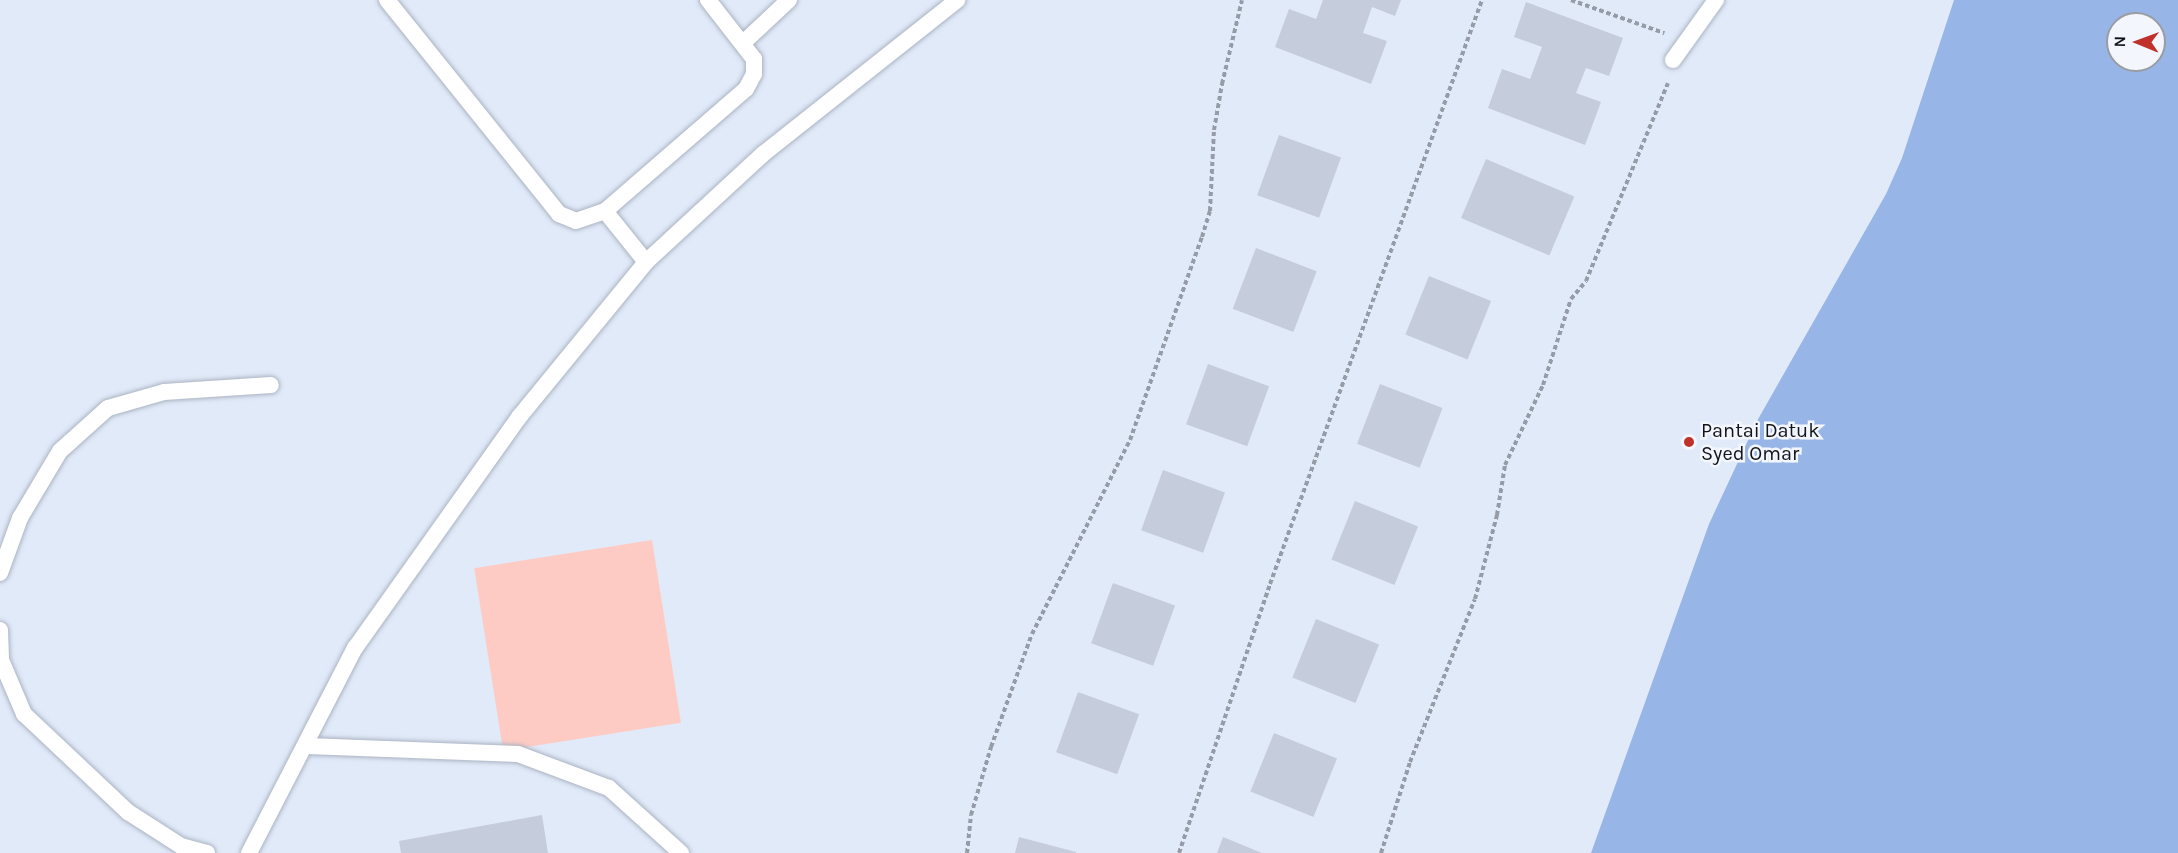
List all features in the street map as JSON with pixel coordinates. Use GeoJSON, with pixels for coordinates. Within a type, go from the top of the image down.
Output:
{"type":"FeatureCollection","features":[{"type":"Feature","properties":{"kind":"lane"},"geometry":{"type":"LineString","coordinates":[[387,0],[559,214],[576,221],[606,211],[746,89],[754,74],[754,59],[708,0]]}},
{"type":"Feature","properties":{"kind":"lane"},"geometry":{"type":"LineString","coordinates":[[742,43],[789,0]]}},
{"type":"Feature","properties":{"kind":"lane"},"geometry":{"type":"LineString","coordinates":[[249,853],[307,746],[355,648],[520,416],[646,262],[763,154],[957,0]]}},
{"type":"Feature","properties":{"kind":"lane"},"geometry":{"type":"LineString","coordinates":[[1672,60],[1716,0]]}},
{"type":"Feature","properties":{"kind":"lane"},"geometry":{"type":"LineString","coordinates":[[606,211],[646,262]]}},
{"type":"Feature","properties":{"kind":"lane"},"geometry":{"type":"LineString","coordinates":[[0,573],[20,518],[60,451],[108,408],[164,392],[271,385]]}},
{"type":"Feature","properties":{"kind":"lane"},"geometry":{"type":"LineString","coordinates":[[0,630],[1,660],[24,714],[128,812],[181,846],[207,853]]}},
{"type":"Feature","properties":{"kind":"lane"},"geometry":{"type":"LineString","coordinates":[[307,746],[518,754],[609,788],[681,853]]}},
{"type":"Feature","properties":{"kind":"path"},"geometry":{"type":"LineString","coordinates":[[967,853],[971,816],[991,747],[1032,634],[1130,440],[1202,237],[1210,211],[1218,107],[1242,0]]}},
{"type":"Feature","properties":{"kind":"path"},"geometry":{"type":"LineString","coordinates":[[1179,853],[1269,584],[1482,0]]}},
{"type":"Feature","properties":{"kind":"path"},"geometry":{"type":"LineString","coordinates":[[1381,853],[1410,762],[1475,599],[1497,514],[1505,465],[1543,385],[1571,299],[1586,281],[1667,91],[1672,60],[1665,33],[1571,0]]}},
{"type":"Feature","properties":{"kind":"shaded area"},"geometry":{"type":"Polygon","coordinates":[[[652,540],[681,723],[503,751],[474,568],[652,540]]]}},
{"type":"Feature","properties":{"kind":"water"},"geometry":{"type":"Polygon","coordinates":[[[1954,0],[2178,0],[2178,853],[1591,853],[1709,524],[1757,421],[1886,194],[1902,158],[1954,0]]]}},
{"type":"Feature","properties":{"kind":"building"},"geometry":{"type":"Polygon","coordinates":[[[1323,0],[1401,0],[1395,16],[1372,7],[1363,33],[1387,41],[1371,84],[1275,47],[1289,9],[1316,19],[1323,0]]]}},
{"type":"Feature","properties":{"kind":"building"},"geometry":{"type":"Polygon","coordinates":[[[1526,2],[1623,38],[1609,76],[1586,68],[1576,93],[1601,102],[1585,145],[1488,108],[1502,69],[1530,79],[1542,47],[1514,37],[1526,2]]]}},
{"type":"Feature","properties":{"kind":"building"},"geometry":{"type":"Polygon","coordinates":[[[1279,135],[1341,158],[1319,218],[1257,195],[1279,135]]]}},
{"type":"Feature","properties":{"kind":"building"},"geometry":{"type":"Polygon","coordinates":[[[1486,159],[1574,197],[1549,255],[1461,218],[1486,159]]]}},
{"type":"Feature","properties":{"kind":"building"},"geometry":{"type":"Polygon","coordinates":[[[1256,248],[1317,271],[1293,332],[1233,309],[1256,248]]]}},
{"type":"Feature","properties":{"kind":"building"},"geometry":{"type":"Polygon","coordinates":[[[1429,276],[1491,301],[1468,360],[1405,334],[1429,276]]]}},
{"type":"Feature","properties":{"kind":"building"},"geometry":{"type":"Polygon","coordinates":[[[1208,364],[1269,386],[1247,446],[1186,424],[1208,364]]]}},
{"type":"Feature","properties":{"kind":"building"},"geometry":{"type":"Polygon","coordinates":[[[1380,384],[1443,408],[1420,468],[1357,444],[1380,384]]]}},
{"type":"Feature","properties":{"kind":"building"},"geometry":{"type":"Polygon","coordinates":[[[1163,470],[1225,493],[1203,553],[1141,530],[1163,470]]]}},
{"type":"Feature","properties":{"kind":"building"},"geometry":{"type":"Polygon","coordinates":[[[1355,501],[1418,526],[1394,585],[1331,559],[1355,501]]]}},
{"type":"Feature","properties":{"kind":"building"},"geometry":{"type":"Polygon","coordinates":[[[1113,583],[1175,606],[1153,666],[1091,643],[1113,583]]]}},
{"type":"Feature","properties":{"kind":"building"},"geometry":{"type":"Polygon","coordinates":[[[1316,619],[1379,644],[1355,703],[1292,677],[1316,619]]]}},
{"type":"Feature","properties":{"kind":"building"},"geometry":{"type":"Polygon","coordinates":[[[1078,692],[1139,714],[1117,774],[1056,752],[1078,692]]]}},
{"type":"Feature","properties":{"kind":"building"},"geometry":{"type":"Polygon","coordinates":[[[1274,733],[1337,758],[1313,817],[1250,791],[1274,733]]]}},
{"type":"Feature","properties":{"kind":"building"},"geometry":{"type":"Polygon","coordinates":[[[542,815],[548,853],[401,853],[399,841],[542,815]]]}},
{"type":"Feature","properties":{"kind":"building"},"geometry":{"type":"Polygon","coordinates":[[[1019,837],[1076,852],[1076,853],[1015,853],[1019,837]]]}},
{"type":"Feature","properties":{"kind":"building"},"geometry":{"type":"Polygon","coordinates":[[[1223,837],[1262,853],[1217,853],[1223,837]]]}},
{"type":"Feature","properties":{"kind":"place","name":"Pantai Datuk Syed Omar"},"geometry":{"type":"Point","coordinates":[1689,442]}}]}
